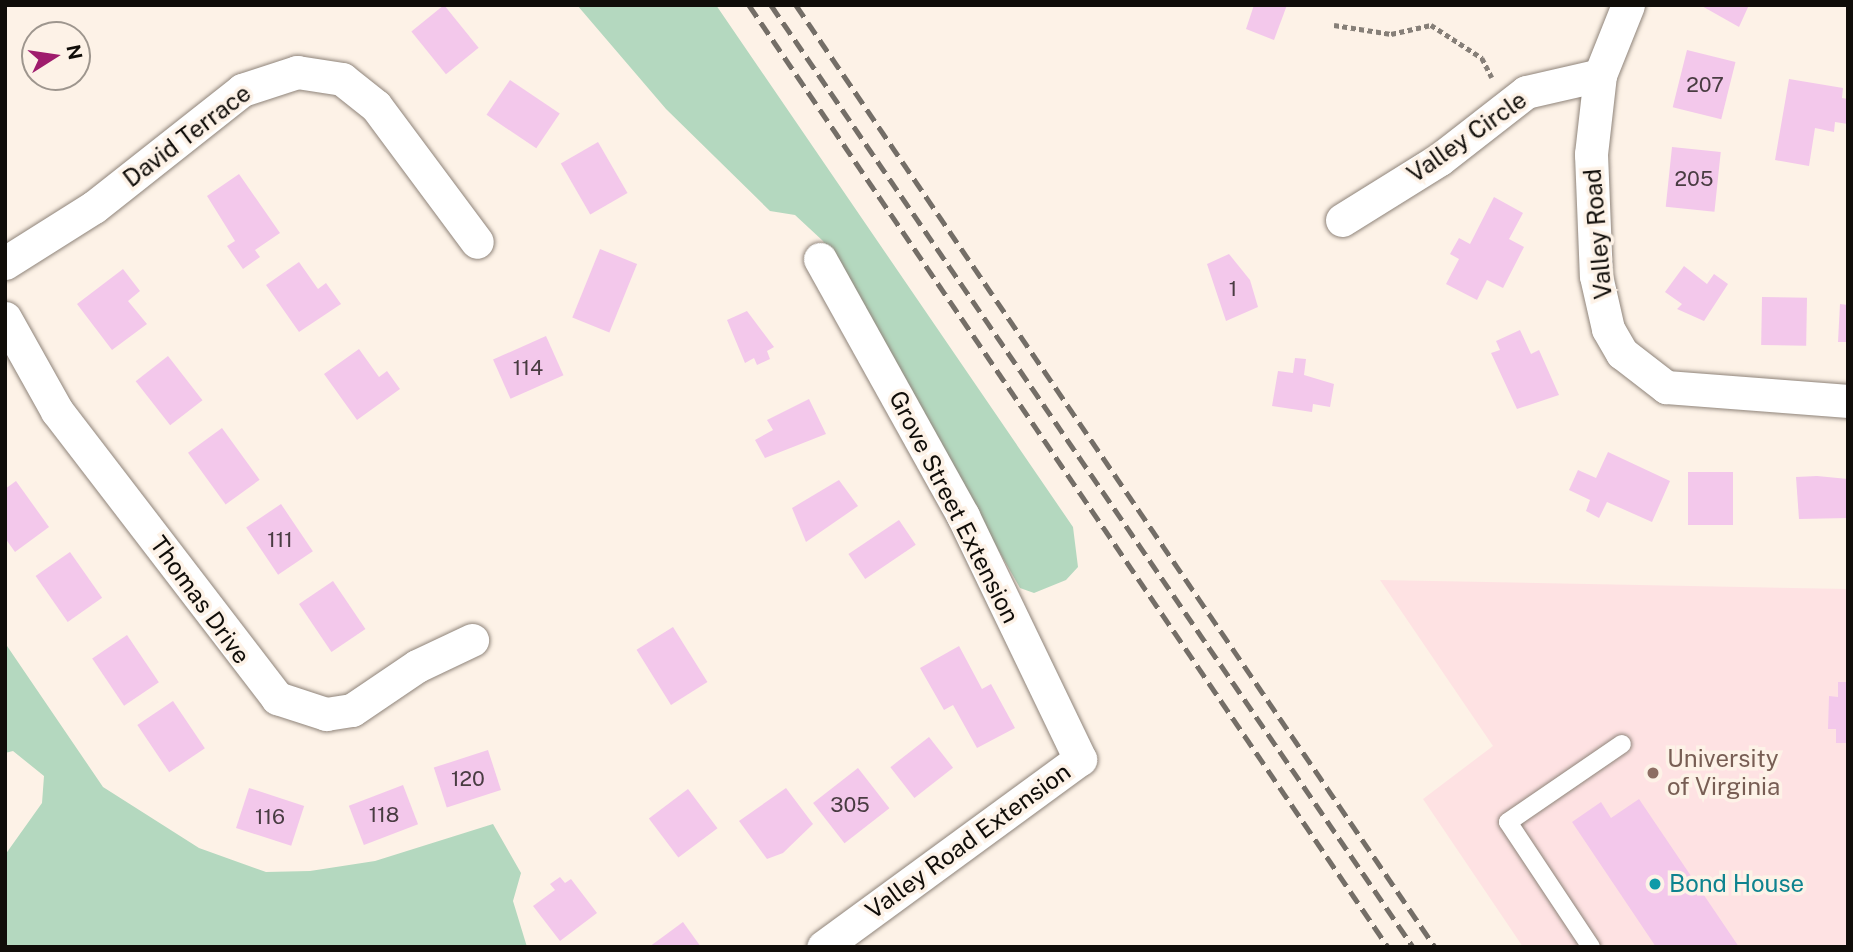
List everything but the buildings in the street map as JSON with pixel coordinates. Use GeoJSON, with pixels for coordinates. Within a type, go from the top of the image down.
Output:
{"type":"FeatureCollection","features":[{"type":"Feature","properties":{"kind":"street","name":"Valley Road"},"geometry":{"type":"LineString","coordinates":[[1628,5],[1600,75],[1591,154],[1597,276],[1608,329],[1622,353],[1642,373],[1688,393],[1848,401]]}},
{"type":"Feature","properties":{"kind":"street","name":"David Terrace"},"geometry":{"type":"LineString","coordinates":[[5,262],[94,207],[242,90],[297,72],[342,79],[376,106],[477,242]]}},
{"type":"Feature","properties":{"kind":"street","name":"Valley Circle"},"geometry":{"type":"LineString","coordinates":[[1342,220],[1539,88],[1600,75]]}},
{"type":"Feature","properties":{"kind":"street","name":"Grove Street Extension"},"geometry":{"type":"LineString","coordinates":[[820,259],[963,516],[1080,759]]}},
{"type":"Feature","properties":{"kind":"street","name":"Thomas Drive"},"geometry":{"type":"LineString","coordinates":[[5,318],[57,411],[277,698],[326,714],[352,710],[417,666],[472,640]]}},
{"type":"Feature","properties":{"kind":"street","name":"Valley Road Extension"},"geometry":{"type":"LineString","coordinates":[[823,947],[1080,759]]}},
{"type":"Feature","properties":{"kind":"lane"},"geometry":{"type":"LineString","coordinates":[[1591,947],[1508,822],[1622,744]]}},
{"type":"Feature","properties":{"kind":"path"},"geometry":{"type":"LineString","coordinates":[[1334,25],[1391,34],[1431,25],[1482,58],[1507,107]]}},
{"type":"Feature","properties":{"kind":"shaded area","name":"University of Virginia"},"geometry":{"type":"Polygon","coordinates":[[[1380,580],[1848,589],[1848,947],[1523,947],[1423,799],[1493,746],[1380,580]]]}},
{"type":"Feature","properties":{"kind":"green space"},"geometry":{"type":"Polygon","coordinates":[[[577,5],[716,5],[1073,527],[1078,567],[1066,580],[1034,593],[1020,588],[823,241],[795,215],[770,211],[666,109],[577,5]]]}},
{"type":"Feature","properties":{"kind":"green space"},"geometry":{"type":"Polygon","coordinates":[[[5,643],[103,787],[199,848],[266,872],[310,871],[375,861],[493,824],[521,873],[513,901],[527,947],[5,947],[5,855],[42,803],[44,776],[13,751],[5,753],[5,643]]]}},
{"type":"Feature","properties":{"kind":"railway"},"geometry":{"type":"LineString","coordinates":[[749,5],[1388,947]]}},
{"type":"Feature","properties":{"kind":"railway"},"geometry":{"type":"LineString","coordinates":[[771,5],[1413,947]]}},
{"type":"Feature","properties":{"kind":"railway"},"geometry":{"type":"LineString","coordinates":[[796,5],[1435,947]]}},
{"type":"Feature","properties":{"kind":"place","name":"University of Virginia"},"geometry":{"type":"Point","coordinates":[1653,773]}},
{"type":"Feature","properties":{"kind":"place","name":"Bond House"},"geometry":{"type":"Point","coordinates":[1655,884]}}]}
